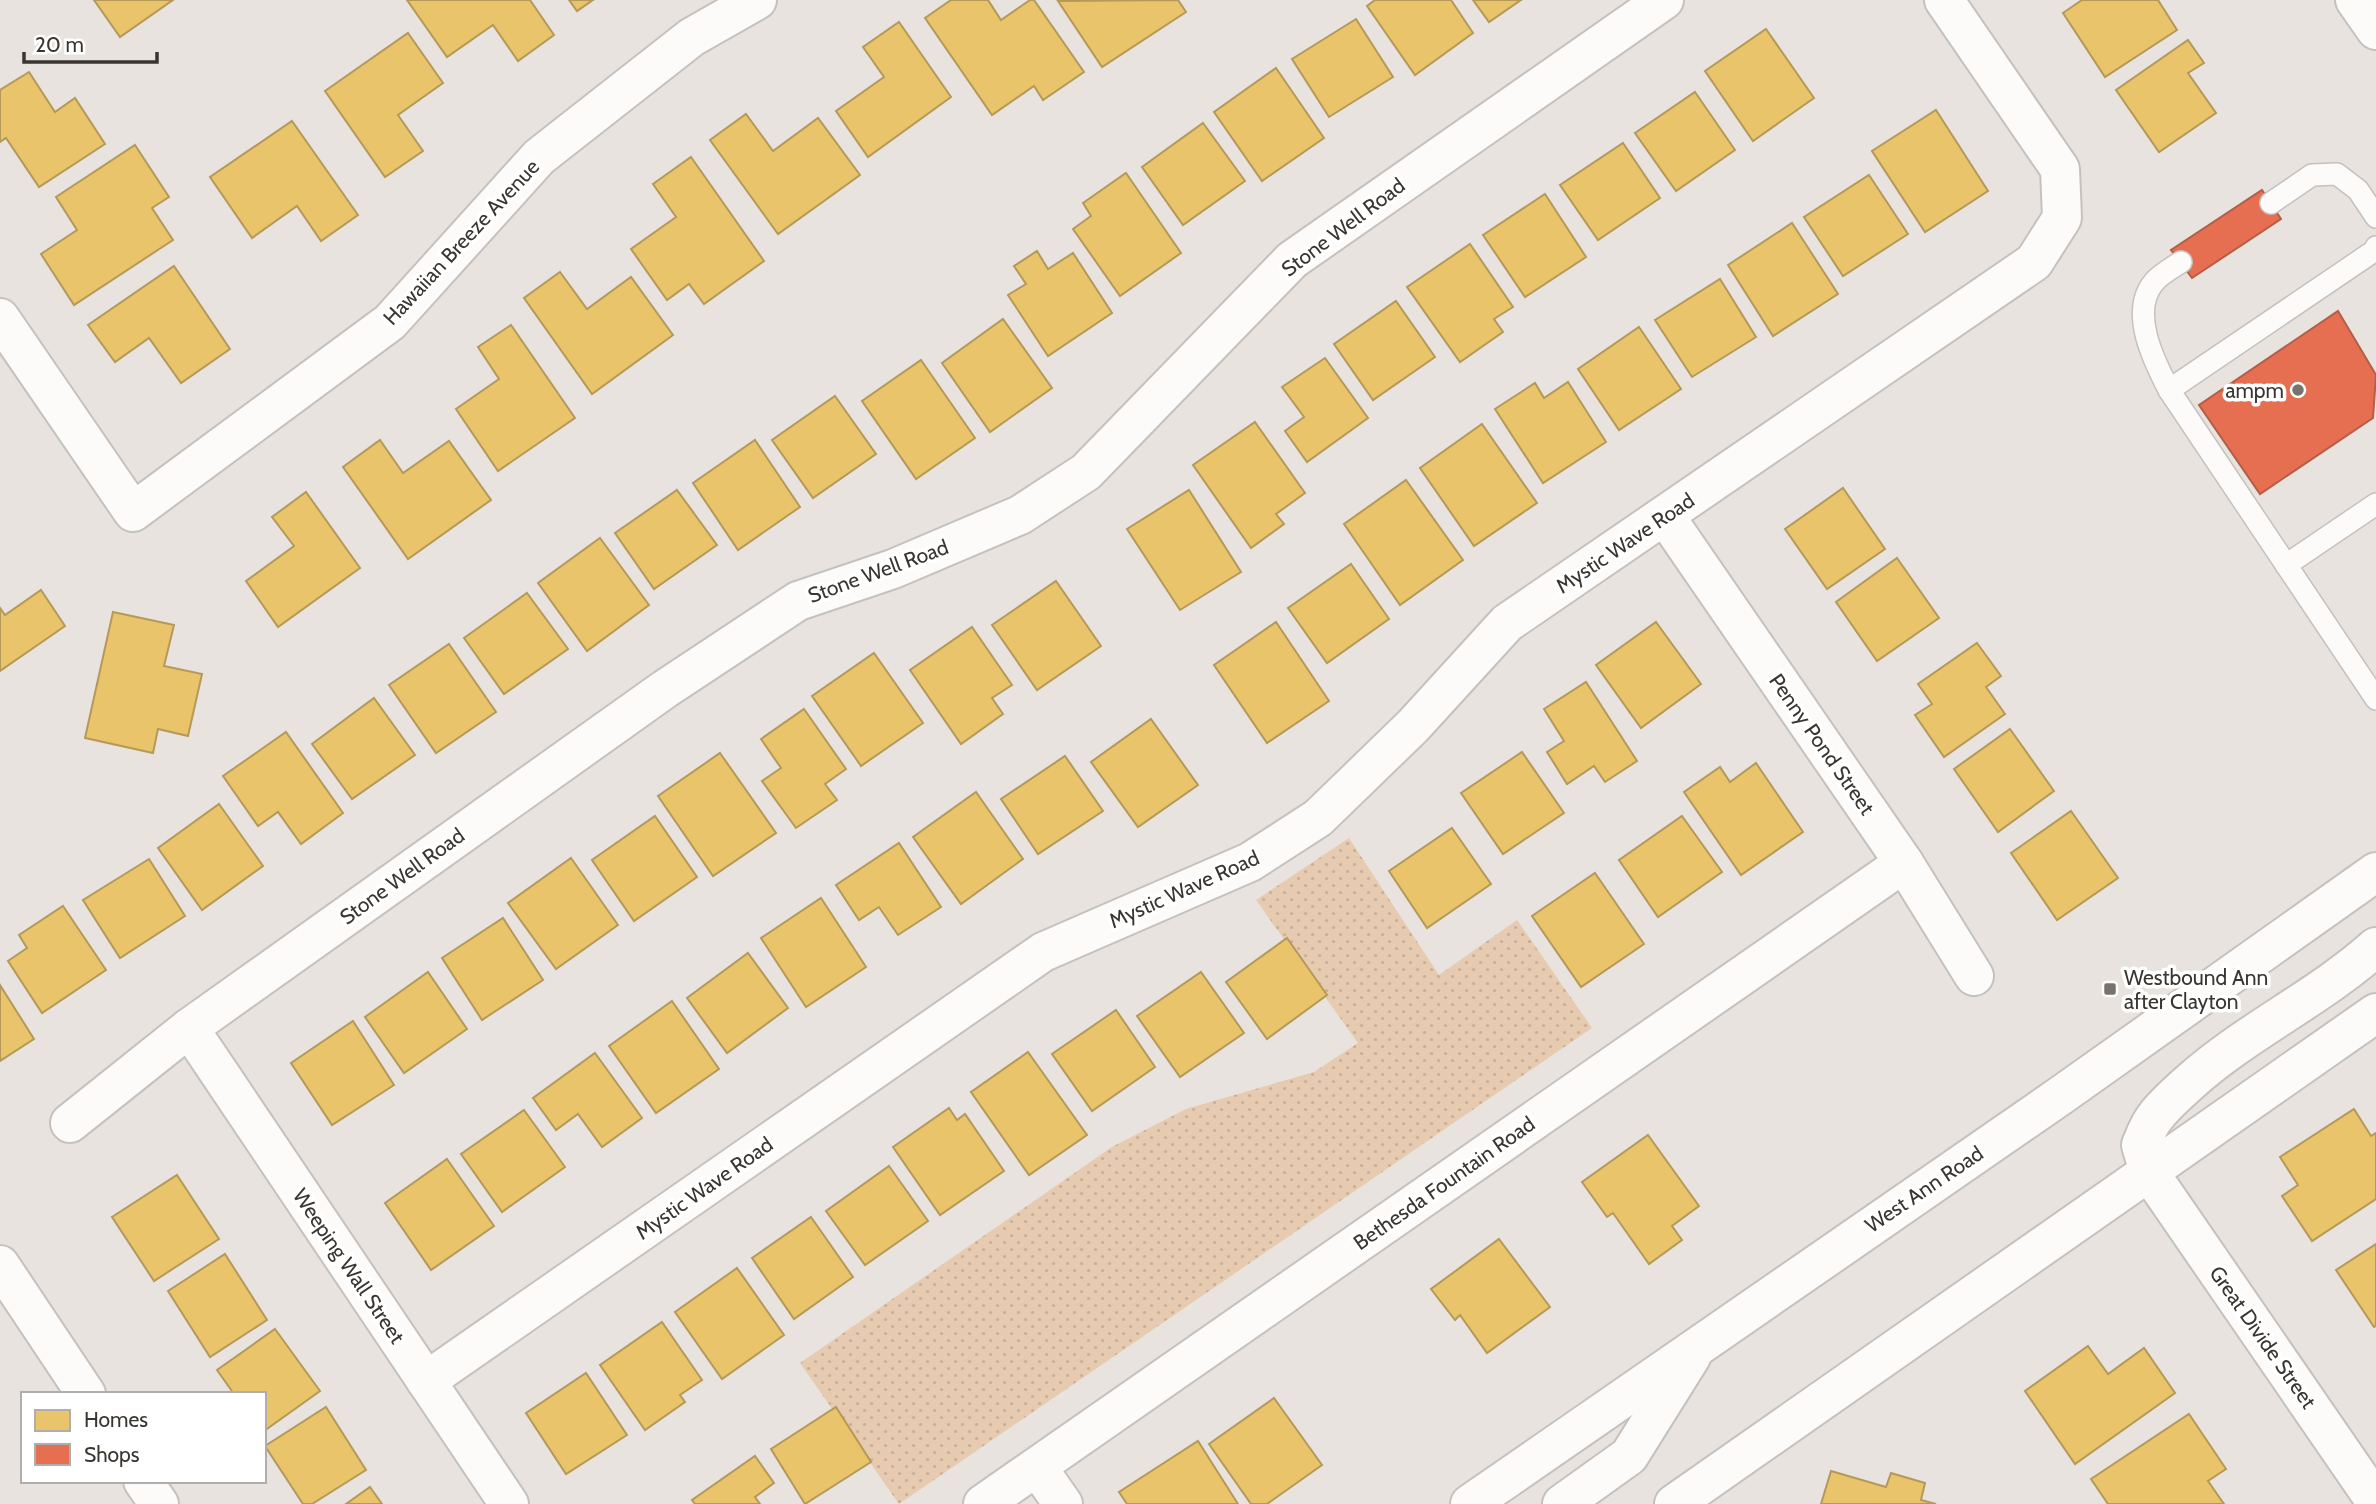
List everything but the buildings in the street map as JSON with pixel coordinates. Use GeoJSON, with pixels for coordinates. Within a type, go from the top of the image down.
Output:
{"type":"FeatureCollection","features":[{"type":"Feature","properties":{"kind":"street","name":"Hawaiian Breeze Avenue"},"geometry":{"type":"LineString","coordinates":[[0,318],[133,512],[390,322],[539,157],[692,37],[757,0]]}},
{"type":"Feature","properties":{"kind":"street","name":"Stone Well Road"},"geometry":{"type":"LineString","coordinates":[[70,1123],[189,1028],[665,689],[798,601],[893,569],[1020,515],[1086,472],[1292,260],[1664,0]]}},
{"type":"Feature","properties":{"kind":"street","name":"Mystic Wave Road"},"geometry":{"type":"LineString","coordinates":[[426,1381],[1043,952],[1250,862],[1318,818],[1413,726],[1507,623],[2034,262],[2062,218],[2060,169],[1944,0]]}},
{"type":"Feature","properties":{"kind":"street"},"geometry":{"type":"LineString","coordinates":[[2354,0],[2376,30]]}},
{"type":"Feature","properties":{"kind":"street","name":"Penny Pond Street"},"geometry":{"type":"LineString","coordinates":[[1665,516],[1904,863],[1974,976]]}},
{"type":"Feature","properties":{"kind":"street","name":"Bethesda Fountain Road"},"geometry":{"type":"LineString","coordinates":[[989,1502],[1904,863]]}},
{"type":"Feature","properties":{"kind":"street","name":"West Ann Road"},"geometry":{"type":"LineString","coordinates":[[1470,1504],[2049,1103],[2376,872]]}},
{"type":"Feature","properties":{"kind":"street"},"geometry":{"type":"LineString","coordinates":[[2149,1172],[2141,1145],[2154,1118],[2174,1096],[2241,1041],[2353,967],[2376,947]]}},
{"type":"Feature","properties":{"kind":"street"},"geometry":{"type":"LineString","coordinates":[[1674,1504],[2376,1013]]}},
{"type":"Feature","properties":{"kind":"street","name":"Weeping Wall Street"},"geometry":{"type":"LineString","coordinates":[[189,1028],[509,1504]]}},
{"type":"Feature","properties":{"kind":"street","name":"Great Divide Street"},"geometry":{"type":"LineString","coordinates":[[2149,1172],[2376,1502]]}},
{"type":"Feature","properties":{"kind":"street"},"geometry":{"type":"LineString","coordinates":[[0,1265],[85,1392]]}},
{"type":"Feature","properties":{"kind":"street"},"geometry":{"type":"LineString","coordinates":[[1562,1504],[1629,1456],[1700,1343]]}},
{"type":"Feature","properties":{"kind":"street"},"geometry":{"type":"LineString","coordinates":[[1037,1466],[1063,1504]]}},
{"type":"Feature","properties":{"kind":"street"},"geometry":{"type":"LineString","coordinates":[[145,1483],[159,1504]]}},
{"type":"Feature","properties":{"kind":"lane"},"geometry":{"type":"LineString","coordinates":[[2271,203],[2312,175],[2337,174],[2358,190],[2376,217]]}},
{"type":"Feature","properties":{"kind":"lane"},"geometry":{"type":"LineString","coordinates":[[2169,390],[2375,251]]}},
{"type":"Feature","properties":{"kind":"lane"},"geometry":{"type":"LineString","coordinates":[[2180,262],[2154,282],[2144,299],[2145,330],[2151,355],[2169,390],[2376,699]]}},
{"type":"Feature","properties":{"kind":"lane"},"geometry":{"type":"LineString","coordinates":[[2287,565],[2376,504]]}},
{"type":"Feature","properties":{"kind":"shaded area"},"geometry":{"type":"Polygon","coordinates":[[[1349,838],[1439,975],[1517,920],[1592,1028],[899,1504],[800,1363],[1112,1147],[1186,1109],[1314,1072],[1358,1043],[1256,900],[1349,838]]]}},
{"type":"Feature","properties":{"kind":"place","name":"ampm"},"geometry":{"type":"Point","coordinates":[2298,390]}},
{"type":"Feature","properties":{"kind":"place","name":"Westbound Ann after Clayton"},"geometry":{"type":"Point","coordinates":[2110,989]}}]}
